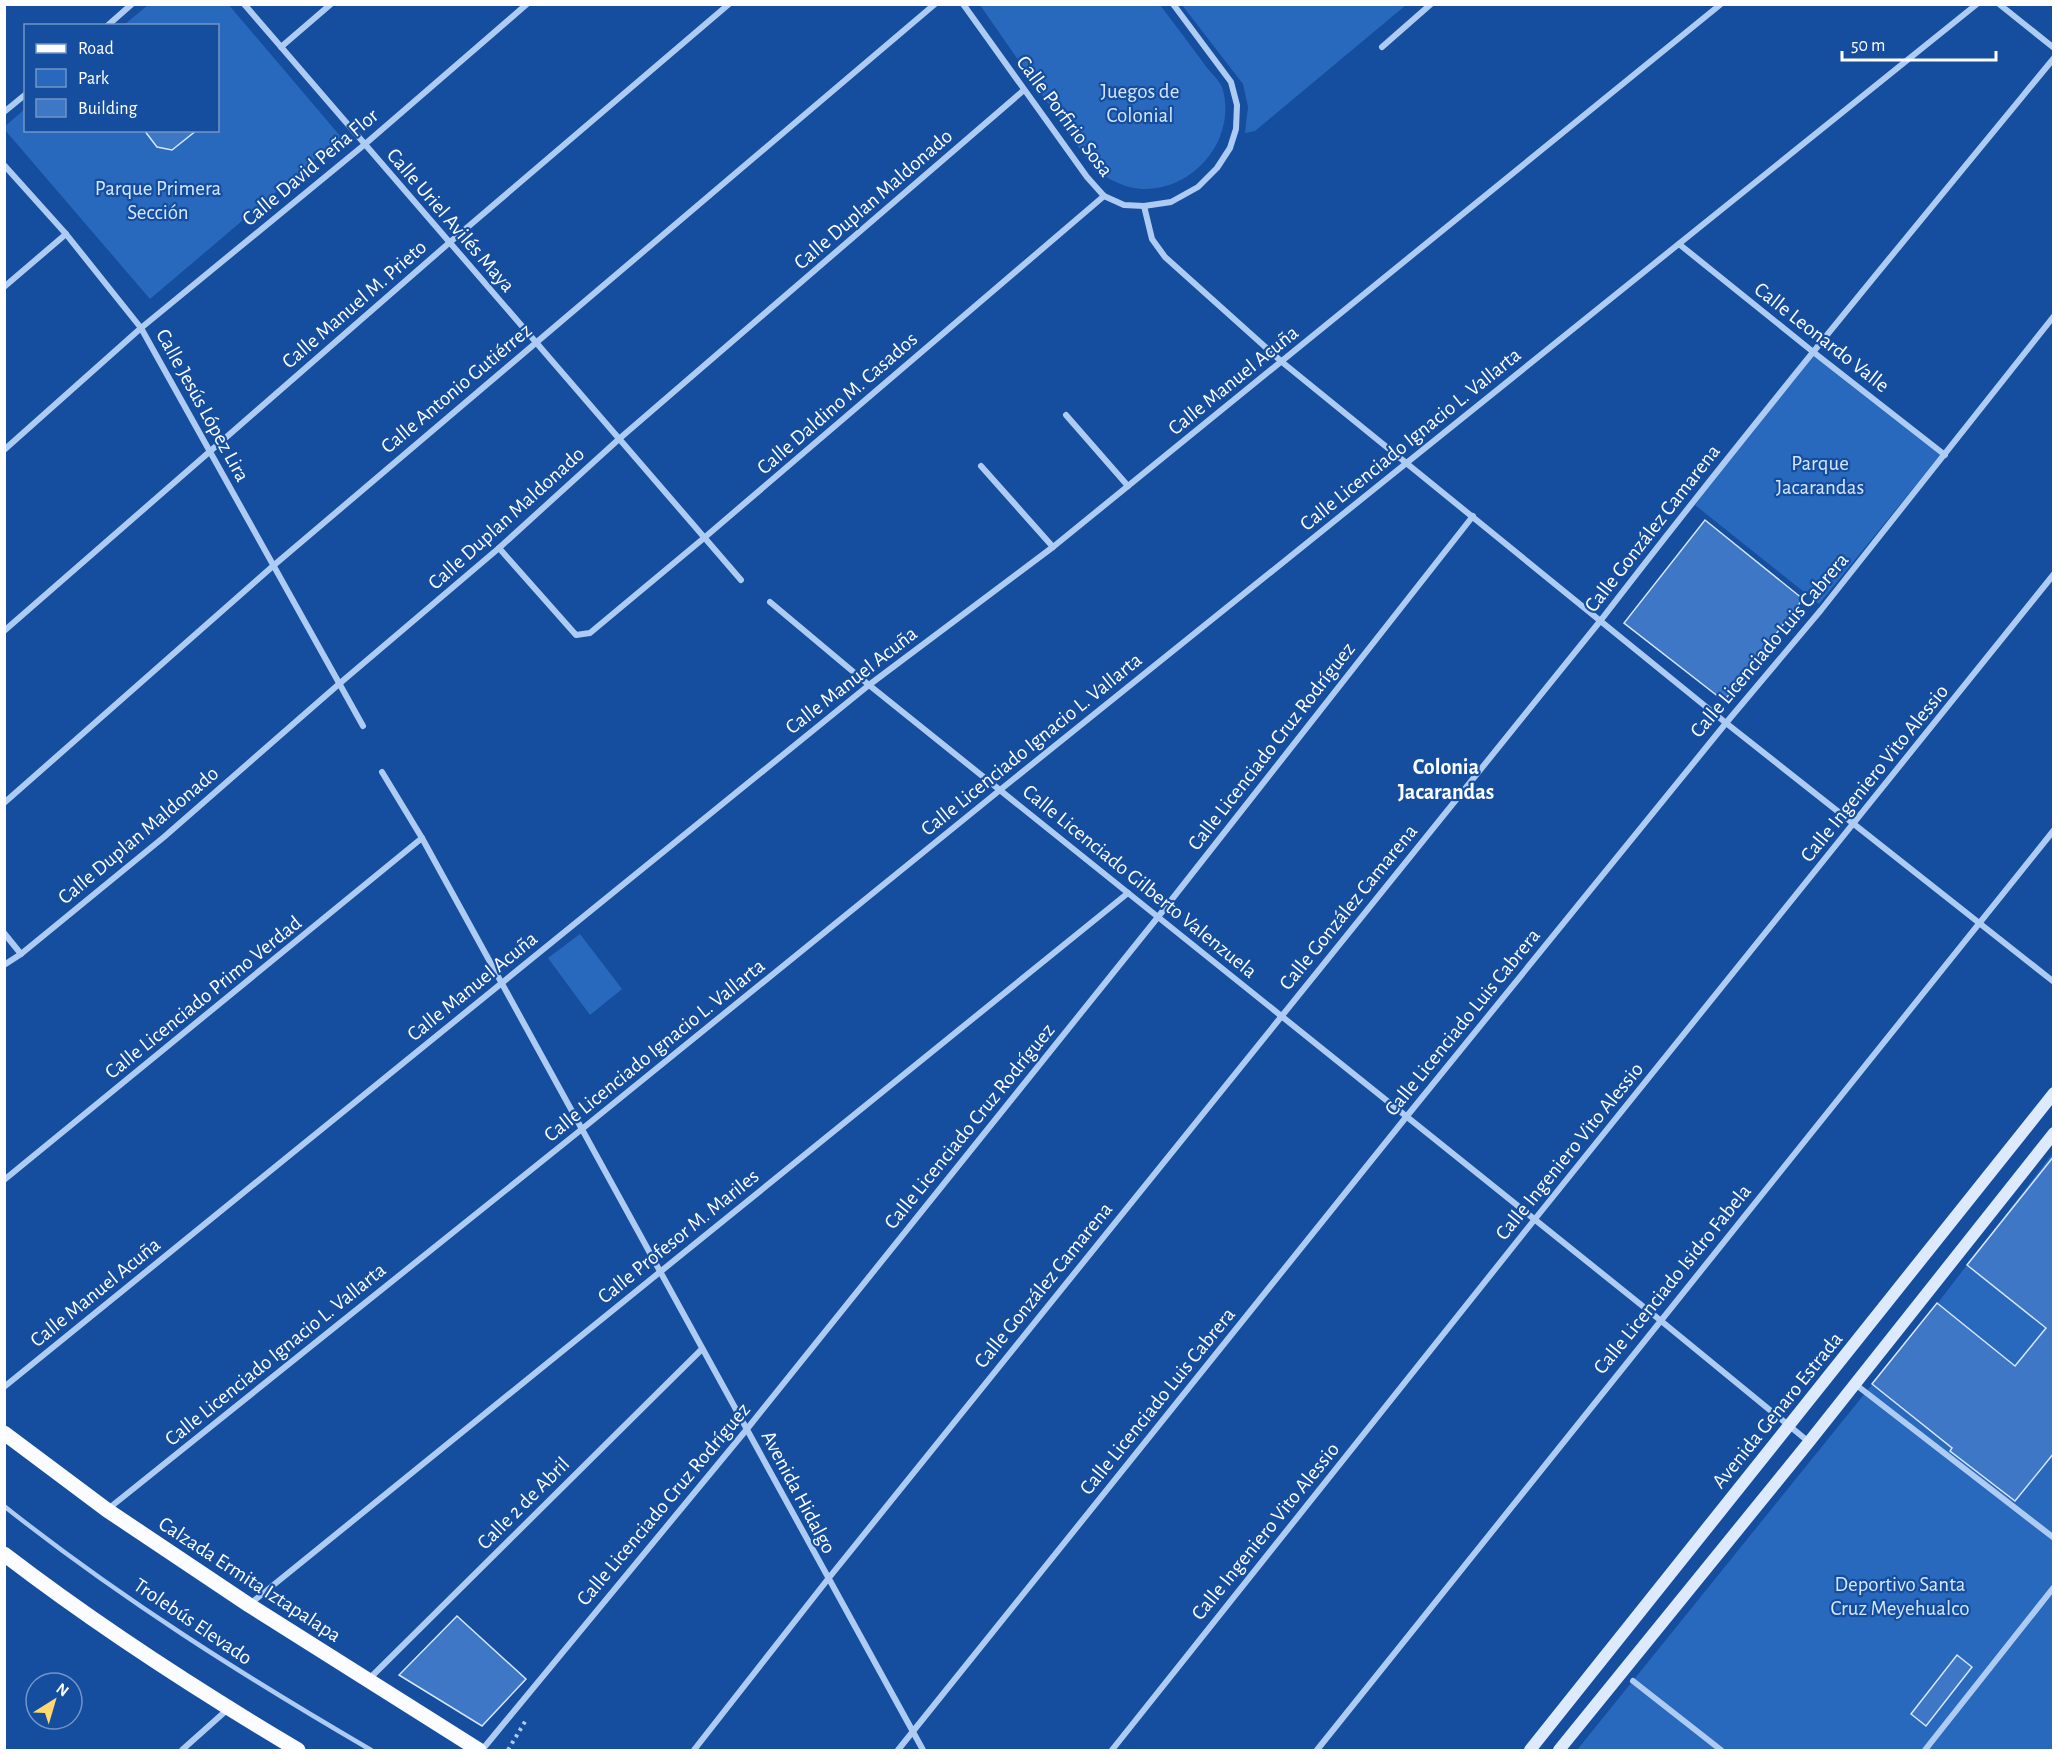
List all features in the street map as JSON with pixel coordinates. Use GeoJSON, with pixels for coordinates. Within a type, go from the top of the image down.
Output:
{"type":"FeatureCollection","features":[{"type":"Feature","properties":{"kind":"main road","name":"Calzada Ermita Iztapalapa"},"geometry":{"type":"LineString","coordinates":[[4,1433],[106,1510],[367,1681],[480,1750]]}},
{"type":"Feature","properties":{"kind":"main road"},"geometry":{"type":"LineString","coordinates":[[4,1554],[158,1665],[298,1750]]}},
{"type":"Feature","properties":{"kind":"street"},"geometry":{"type":"LineString","coordinates":[[109,24],[132,4]]}},
{"type":"Feature","properties":{"kind":"street","name":"Calle Uriel Avilés Maya"},"geometry":{"type":"LineString","coordinates":[[244,4],[741,580]]}},
{"type":"Feature","properties":{"kind":"street"},"geometry":{"type":"LineString","coordinates":[[280,47],[331,4]]}},
{"type":"Feature","properties":{"kind":"street","name":"Calle David Peña Flor"},"geometry":{"type":"LineString","coordinates":[[4,450],[141,328],[364,145],[527,4]]}},
{"type":"Feature","properties":{"kind":"street","name":"Calle Manuel M. Prieto"},"geometry":{"type":"LineString","coordinates":[[4,631],[449,243],[729,4]]}},
{"type":"Feature","properties":{"kind":"street","name":"Calle Antonio Gutiérrez"},"geometry":{"type":"LineString","coordinates":[[4,803],[273,566],[935,4]]}},
{"type":"Feature","properties":{"kind":"street","name":"Calle Porfirio Sosa"},"geometry":{"type":"LineString","coordinates":[[963,4],[1087,177],[1104,196],[1124,205],[1144,206],[1172,202],[1198,187],[1217,168],[1230,148],[1236,129],[1237,105],[1231,82],[1173,4]]}},
{"type":"Feature","properties":{"kind":"street"},"geometry":{"type":"LineString","coordinates":[[1382,46],[1431,4]]}},
{"type":"Feature","properties":{"kind":"street","name":"Calle Manuel Acuña"},"geometry":{"type":"LineString","coordinates":[[4,1387],[869,685],[1053,547],[1721,4]]}},
{"type":"Feature","properties":{"kind":"street","name":"Calle Licenciado Ignacio L. Vallarta"},"geometry":{"type":"LineString","coordinates":[[106,1510],[1977,4]]}},
{"type":"Feature","properties":{"kind":"street"},"geometry":{"type":"LineString","coordinates":[[1999,4],[2054,48]]}},
{"type":"Feature","properties":{"kind":"street","name":"Calle González Camarena"},"geometry":{"type":"LineString","coordinates":[[694,1750],[828,1580],[1601,620],[1812,351],[2054,58]]}},
{"type":"Feature","properties":{"kind":"street","name":"Calle Duplan Maldonado"},"geometry":{"type":"LineString","coordinates":[[4,965],[21,954],[164,837],[499,548],[619,439],[1024,90]]}},
{"type":"Feature","properties":{"kind":"street"},"geometry":{"type":"LineString","coordinates":[[4,112],[24,96]]}},
{"type":"Feature","properties":{"kind":"street","name":"Calle Jesús López Lira"},"geometry":{"type":"LineString","coordinates":[[4,165],[66,234],[141,328],[363,726]]}},
{"type":"Feature","properties":{"kind":"street","name":"Calle Daldino M. Casados"},"geometry":{"type":"LineString","coordinates":[[499,548],[576,635],[590,633],[1104,196]]}},
{"type":"Feature","properties":{"kind":"street"},"geometry":{"type":"LineString","coordinates":[[1144,206],[1152,239],[1165,257],[1282,362],[1726,723],[2054,982]]}},
{"type":"Feature","properties":{"kind":"street"},"geometry":{"type":"LineString","coordinates":[[4,287],[66,234]]}},
{"type":"Feature","properties":{"kind":"street","name":"Calle Leonardo Valle"},"geometry":{"type":"LineString","coordinates":[[1679,244],[1945,454]]}},
{"type":"Feature","properties":{"kind":"street","name":"Calle Licenciado Luis Cabrera"},"geometry":{"type":"LineString","coordinates":[[898,1750],[1407,1116],[1726,723],[1821,610],[2054,316]]}},
{"type":"Feature","properties":{"kind":"street"},"geometry":{"type":"LineString","coordinates":[[1066,415],[1128,486]]}},
{"type":"Feature","properties":{"kind":"street"},"geometry":{"type":"LineString","coordinates":[[981,466],[1053,547]]}},
{"type":"Feature","properties":{"kind":"street","name":"Calle Licenciado Cruz Rodríguez"},"geometry":{"type":"LineString","coordinates":[[480,1750],[747,1429],[1158,917],[1473,516]]}},
{"type":"Feature","properties":{"kind":"street","name":"Calle Ingeniero Vito Alessio"},"geometry":{"type":"LineString","coordinates":[[1112,1750],[1535,1219],[2054,574]]}},
{"type":"Feature","properties":{"kind":"street","name":"Calle Licenciado Gilberto Valenzuela"},"geometry":{"type":"LineString","coordinates":[[770,602],[869,685],[1282,1015],[1809,1442]]}},
{"type":"Feature","properties":{"kind":"street","name":"Avenida Hidalgo"},"geometry":{"type":"LineString","coordinates":[[382,772],[422,838],[923,1750]]}},
{"type":"Feature","properties":{"kind":"street","name":"Calle Licenciado Isidro Fabela"},"geometry":{"type":"LineString","coordinates":[[1317,1750],[2054,830]]}},
{"type":"Feature","properties":{"kind":"street","name":"Calle Licenciado Primo Verdad"},"geometry":{"type":"LineString","coordinates":[[4,1180],[422,838]]}},
{"type":"Feature","properties":{"kind":"street","name":"Calle Profesor M. Mariles"},"geometry":{"type":"LineString","coordinates":[[249,1605],[1128,893]]}},
{"type":"Feature","properties":{"kind":"street"},"geometry":{"type":"LineString","coordinates":[[4,933],[21,954]]}},
{"type":"Feature","properties":{"kind":"street","name":"Avenida Genaro Estrada"},"geometry":{"type":"LineString","coordinates":[[1530,1750],[2054,1093]]}},
{"type":"Feature","properties":{"kind":"street"},"geometry":{"type":"LineString","coordinates":[[1559,1750],[1856,1384],[2054,1133]]}},
{"type":"Feature","properties":{"kind":"street","name":"Calle 2 de Abril"},"geometry":{"type":"LineString","coordinates":[[367,1681],[702,1349]]}},
{"type":"Feature","properties":{"kind":"street"},"geometry":{"type":"LineString","coordinates":[[1856,1384],[2054,1538]]}},
{"type":"Feature","properties":{"kind":"street"},"geometry":{"type":"LineString","coordinates":[[1925,1750],[2054,1587]]}},
{"type":"Feature","properties":{"kind":"street"},"geometry":{"type":"LineString","coordinates":[[1633,1681],[1721,1750]]}},
{"type":"Feature","properties":{"kind":"street"},"geometry":{"type":"LineString","coordinates":[[182,1750],[229,1709]]}},
{"type":"Feature","properties":{"kind":"lane","name":"Trolebús Elevado"},"geometry":{"type":"LineString","coordinates":[[4,1506],[175,1631],[293,1705],[371,1750]]}},
{"type":"Feature","properties":{"kind":"path"},"geometry":{"type":"LineString","coordinates":[[508,1750],[528,1716]]}},
{"type":"Feature","properties":{"kind":"green space","name":"Parque Primera Sección"},"geometry":{"type":"Polygon","coordinates":[[[228,4],[341,137],[150,299],[4,127],[24,110],[24,132],[219,132],[219,24],[125,24],[148,5],[228,4]]]}},
{"type":"Feature","properties":{"kind":"green space","name":"Juegos de Colonial"},"geometry":{"type":"Polygon","coordinates":[[[980,5],[1160,5],[1222,87],[1225,109],[1223,127],[1217,144],[1193,172],[1178,182],[1161,187],[1142,189],[1129,187],[1095,171],[980,5]]]}},
{"type":"Feature","properties":{"kind":"green space"},"geometry":{"type":"Polygon","coordinates":[[[1182,5],[1406,5],[1255,131],[1245,133],[1248,107],[1243,84],[1182,5]]]}},
{"type":"Feature","properties":{"kind":"green space","name":"Parque Jacarandas"},"geometry":{"type":"Polygon","coordinates":[[[1813,352],[1942,453],[1819,604],[1695,505],[1813,352]]]}},
{"type":"Feature","properties":{"kind":"green space"},"geometry":{"type":"Polygon","coordinates":[[[580,934],[622,989],[590,1015],[548,958],[580,934]]]}},
{"type":"Feature","properties":{"kind":"green space","name":"Deportivo Santa Cruz Meyehualco"},"geometry":{"type":"Polygon","coordinates":[[[2053,1153],[2053,1750],[1577,1750],[1937,1304],[2053,1153]]]}},
{"type":"Feature","properties":{"kind":"building"},"geometry":{"type":"Polygon","coordinates":[[[146,132],[194,132],[172,150],[157,147],[146,132]]]}},
{"type":"Feature","properties":{"kind":"building"},"geometry":{"type":"Polygon","coordinates":[[[1705,520],[1803,599],[1724,701],[1624,623],[1705,520]]]}},
{"type":"Feature","properties":{"kind":"building"},"geometry":{"type":"Polygon","coordinates":[[[2054,1156],[2054,1453],[2015,1501],[1950,1451],[1952,1448],[1872,1384],[1937,1303],[2015,1366],[2046,1328],[1967,1265],[2054,1156]]]}},
{"type":"Feature","properties":{"kind":"building"},"geometry":{"type":"Polygon","coordinates":[[[457,1616],[526,1679],[482,1726],[399,1675],[457,1616]]]}},
{"type":"Feature","properties":{"kind":"building"},"geometry":{"type":"Polygon","coordinates":[[[1957,1655],[1972,1667],[1926,1726],[1911,1714],[1957,1655]]]}},
{"type":"Feature","properties":{"kind":"district","name":"Colonia Jacarandas"},"geometry":{"type":"Point","coordinates":[1446,778]}}]}
